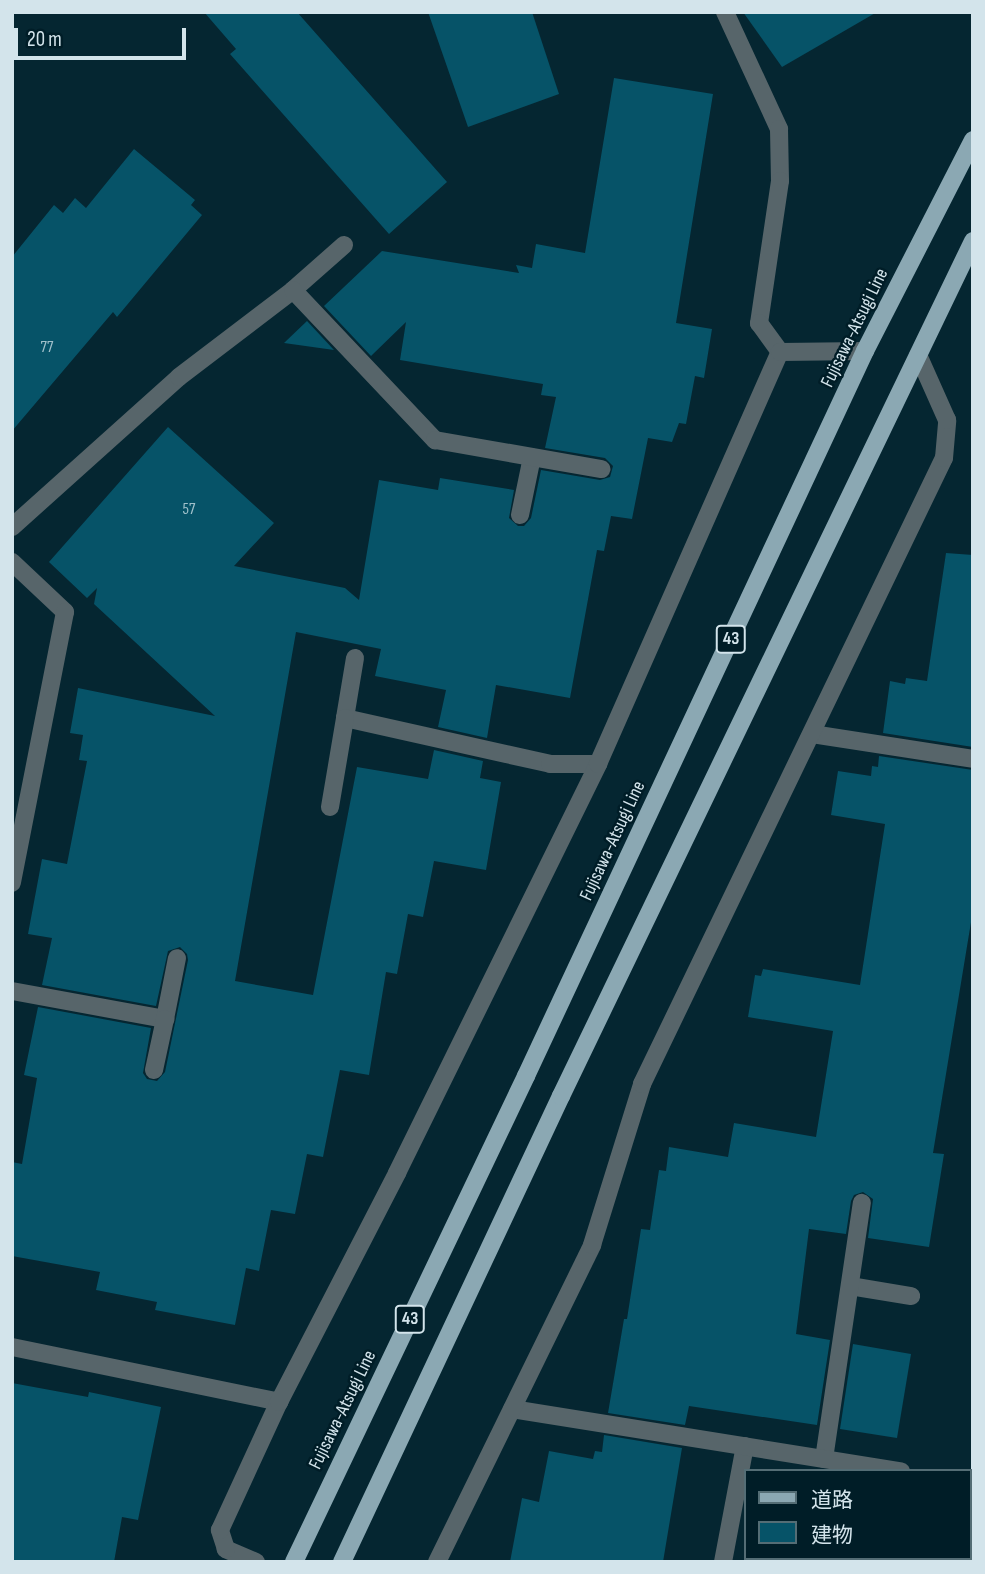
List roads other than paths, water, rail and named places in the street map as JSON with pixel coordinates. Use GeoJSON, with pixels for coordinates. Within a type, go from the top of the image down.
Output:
{"type":"FeatureCollection","features":[{"type":"Feature","properties":{"kind":"main road","name":"Fujisawa-Atsugi Line"},"geometry":{"type":"LineString","coordinates":[[294,1562],[526,1076],[865,351],[973,139]]}},
{"type":"Feature","properties":{"kind":"main road","name":"43"},"geometry":{"type":"LineString","coordinates":[[342,1562],[561,1096],[973,241]]}},
{"type":"Feature","properties":{"kind":"street"},"geometry":{"type":"LineString","coordinates":[[725,12],[779,129],[780,181],[759,323],[780,352]]}},
{"type":"Feature","properties":{"kind":"street"},"geometry":{"type":"LineString","coordinates":[[14,522],[179,377],[293,290],[344,244]]}},
{"type":"Feature","properties":{"kind":"street"},"geometry":{"type":"LineString","coordinates":[[293,290],[435,440],[602,470]]}},
{"type":"Feature","properties":{"kind":"street"},"geometry":{"type":"LineString","coordinates":[[780,352],[865,351]]}},
{"type":"Feature","properties":{"kind":"street"},"geometry":{"type":"LineString","coordinates":[[256,1562],[226,1549],[220,1530],[279,1402],[397,1173],[598,764],[780,352]]}},
{"type":"Feature","properties":{"kind":"street"},"geometry":{"type":"LineString","coordinates":[[438,1562],[592,1245],[642,1084],[944,458],[947,420],[918,355]]}},
{"type":"Feature","properties":{"kind":"street"},"geometry":{"type":"LineString","coordinates":[[520,515],[532,457]]}},
{"type":"Feature","properties":{"kind":"street"},"geometry":{"type":"LineString","coordinates":[[12,562],[65,612],[12,883]]}},
{"type":"Feature","properties":{"kind":"street"},"geometry":{"type":"LineString","coordinates":[[330,807],[355,658]]}},
{"type":"Feature","properties":{"kind":"street"},"geometry":{"type":"LineString","coordinates":[[345,718],[550,764],[598,764]]}},
{"type":"Feature","properties":{"kind":"street"},"geometry":{"type":"LineString","coordinates":[[812,734],[973,759]]}},
{"type":"Feature","properties":{"kind":"street"},"geometry":{"type":"LineString","coordinates":[[155,1070],[177,958]]}},
{"type":"Feature","properties":{"kind":"street"},"geometry":{"type":"LineString","coordinates":[[12,991],[164,1019]]}},
{"type":"Feature","properties":{"kind":"street"},"geometry":{"type":"LineString","coordinates":[[824,1459],[862,1203]]}},
{"type":"Feature","properties":{"kind":"street"},"geometry":{"type":"LineString","coordinates":[[850,1286],[911,1296]]}},
{"type":"Feature","properties":{"kind":"street"},"geometry":{"type":"LineString","coordinates":[[12,1347],[279,1402]]}},
{"type":"Feature","properties":{"kind":"street"},"geometry":{"type":"LineString","coordinates":[[512,1409],[888,1469]]}},
{"type":"Feature","properties":{"kind":"street"},"geometry":{"type":"LineString","coordinates":[[723,1562],[745,1446]]}}]}
